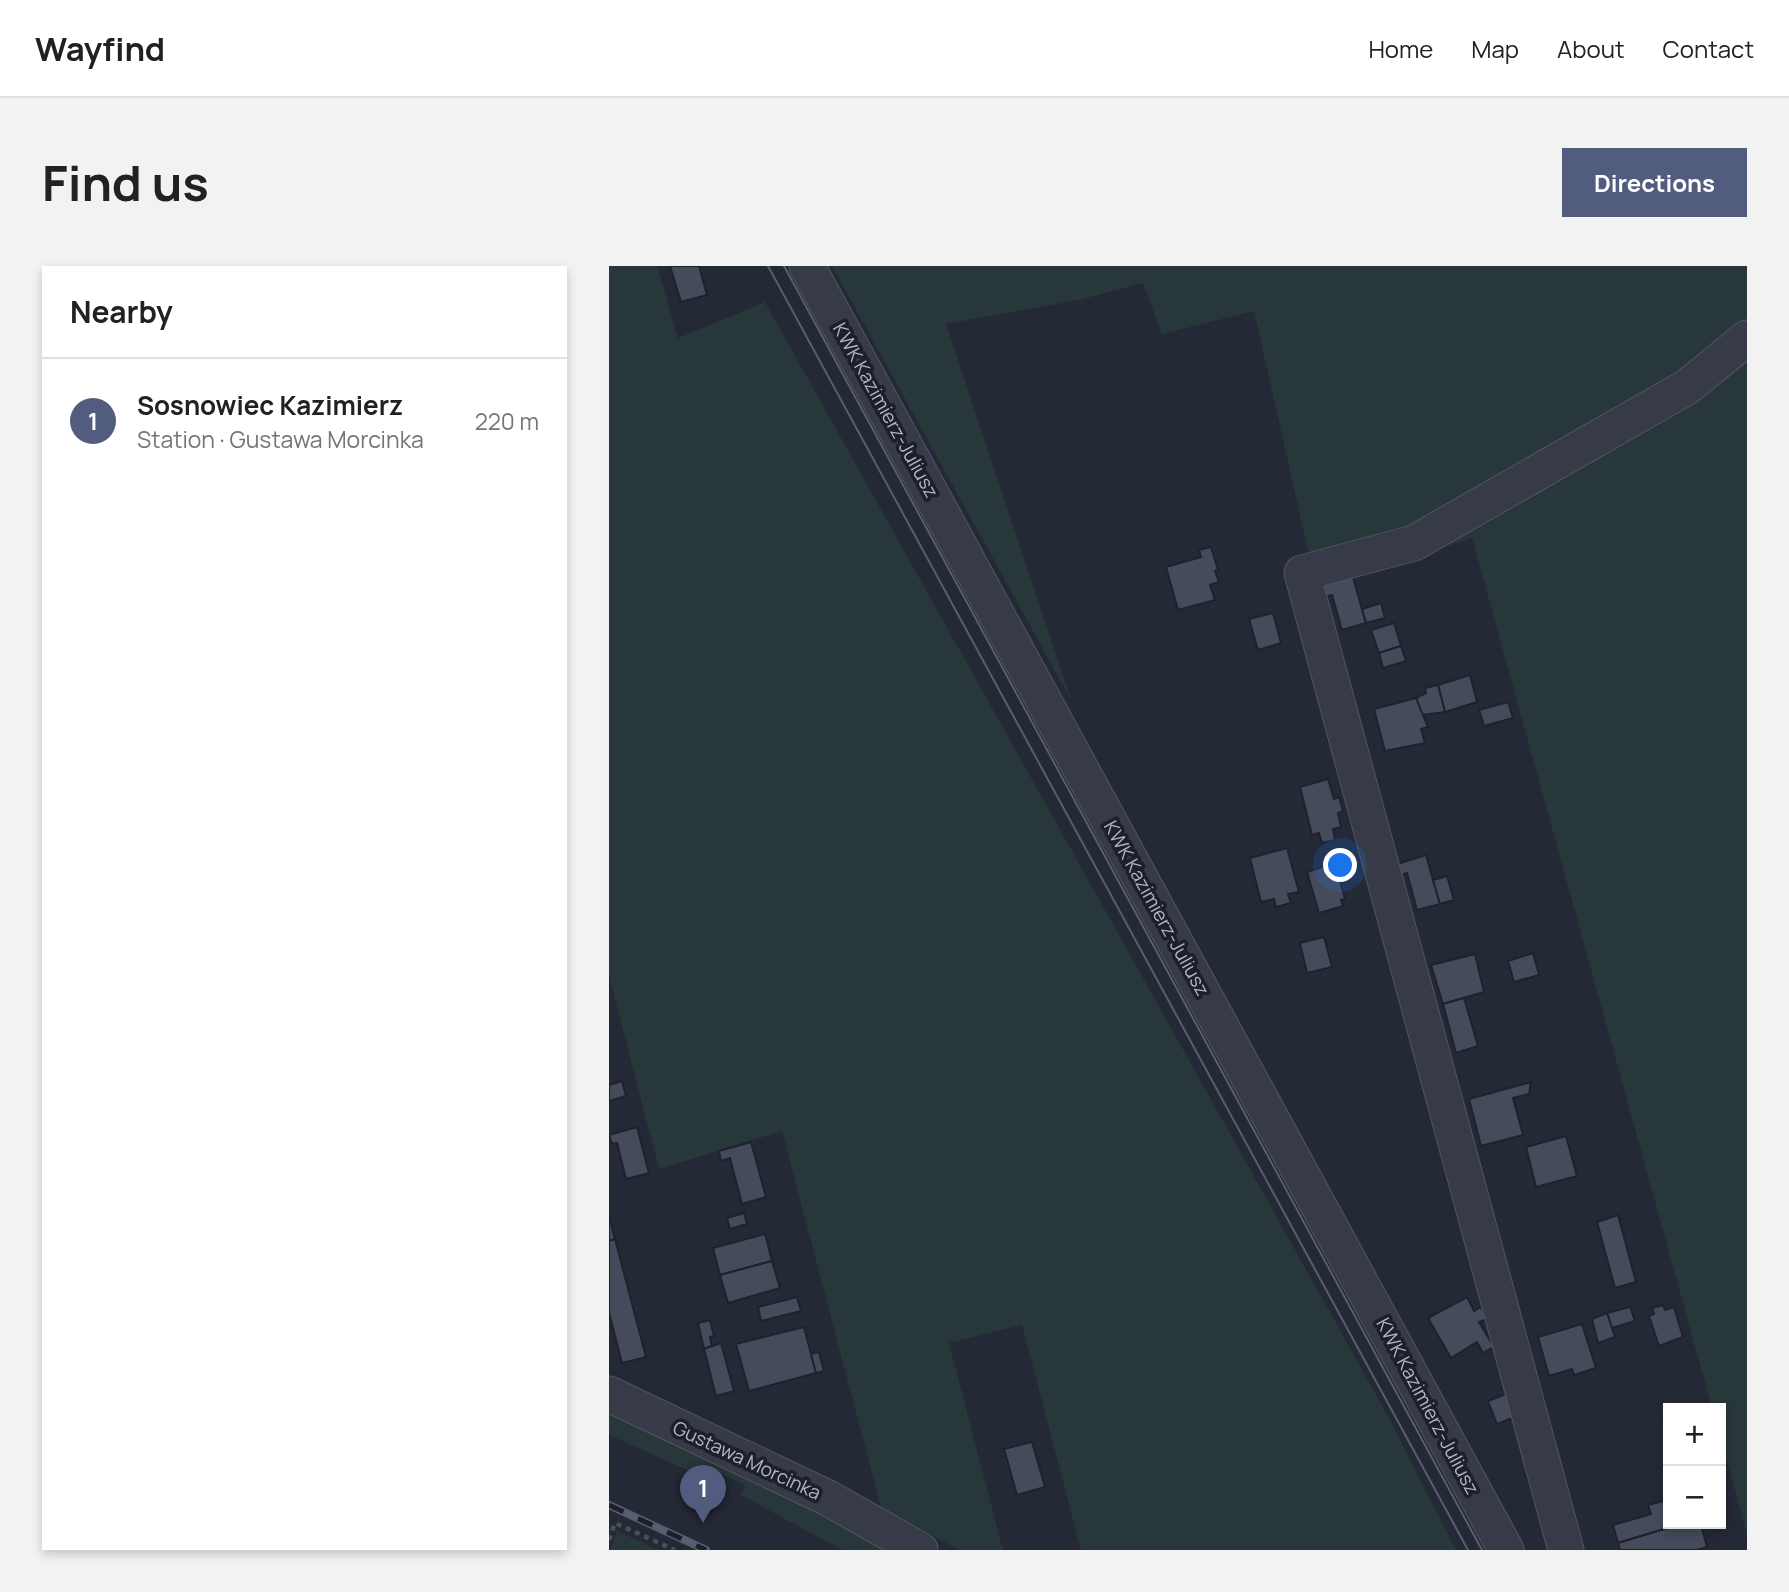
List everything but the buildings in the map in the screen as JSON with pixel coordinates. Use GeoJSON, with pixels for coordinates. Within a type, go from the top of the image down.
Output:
{"type":"FeatureCollection","features":[{"type":"Feature","properties":{"kind":"street","name":"KWK Kazimierz-Juliusz"},"geometry":{"type":"LineString","coordinates":[[807,266],[1506,1550]]}},
{"type":"Feature","properties":{"kind":"street"},"geometry":{"type":"LineString","coordinates":[[1566,1550],[1302,573],[1414,543],[1687,387],[1747,338]]}},
{"type":"Feature","properties":{"kind":"street","name":"Gustawa Morcinka"},"geometry":{"type":"LineString","coordinates":[[609,1394],[828,1498],[920,1550]]}},
{"type":"Feature","properties":{"kind":"path"},"geometry":{"type":"LineString","coordinates":[[609,1520],[675,1550]]}},
{"type":"Feature","properties":{"kind":"path"},"geometry":{"type":"LineString","coordinates":[[609,1541],[615,1523]]}},
{"type":"Feature","properties":{"kind":"shaded area"},"geometry":{"type":"Polygon","coordinates":[[[609,266],[657,266],[678,338],[765,302],[1388,1416],[1456,1550],[1081,1550],[1022,1325],[949,1343],[1003,1550],[959,1550],[881,1507],[782,1131],[659,1169],[609,976],[609,266]]]}},
{"type":"Feature","properties":{"kind":"shaded area"},"geometry":{"type":"Polygon","coordinates":[[[832,266],[1747,266],[1747,1534],[1726,1457],[1726,1403],[1711,1403],[1472,538],[1316,586],[1254,311],[1162,334],[1143,283],[1079,300],[946,324],[1071,700],[832,266]]]}},
{"type":"Feature","properties":{"kind":"shaded area"},"geometry":{"type":"Polygon","coordinates":[[[609,1409],[898,1550],[842,1550],[741,1495],[745,1485],[715,1471],[709,1480],[609,1435],[609,1409]]]}},
{"type":"Feature","properties":{"kind":"shaded area"},"geometry":{"type":"Polygon","coordinates":[[[617,1531],[659,1550],[610,1550],[617,1531]]]}},
{"type":"Feature","properties":{"kind":"tram line"},"geometry":{"type":"LineString","coordinates":[[768,266],[1468,1550]]}},
{"type":"Feature","properties":{"kind":"tram line"},"geometry":{"type":"LineString","coordinates":[[784,266],[1482,1550]]}},
{"type":"Feature","properties":{"kind":"railway"},"geometry":{"type":"LineString","coordinates":[[609,1505],[706,1550]]}},
{"type":"Feature","properties":{"kind":"place","name":"Sosnowiec Kazimierz"},"geometry":{"type":"Point","coordinates":[703,1523]}}]}
